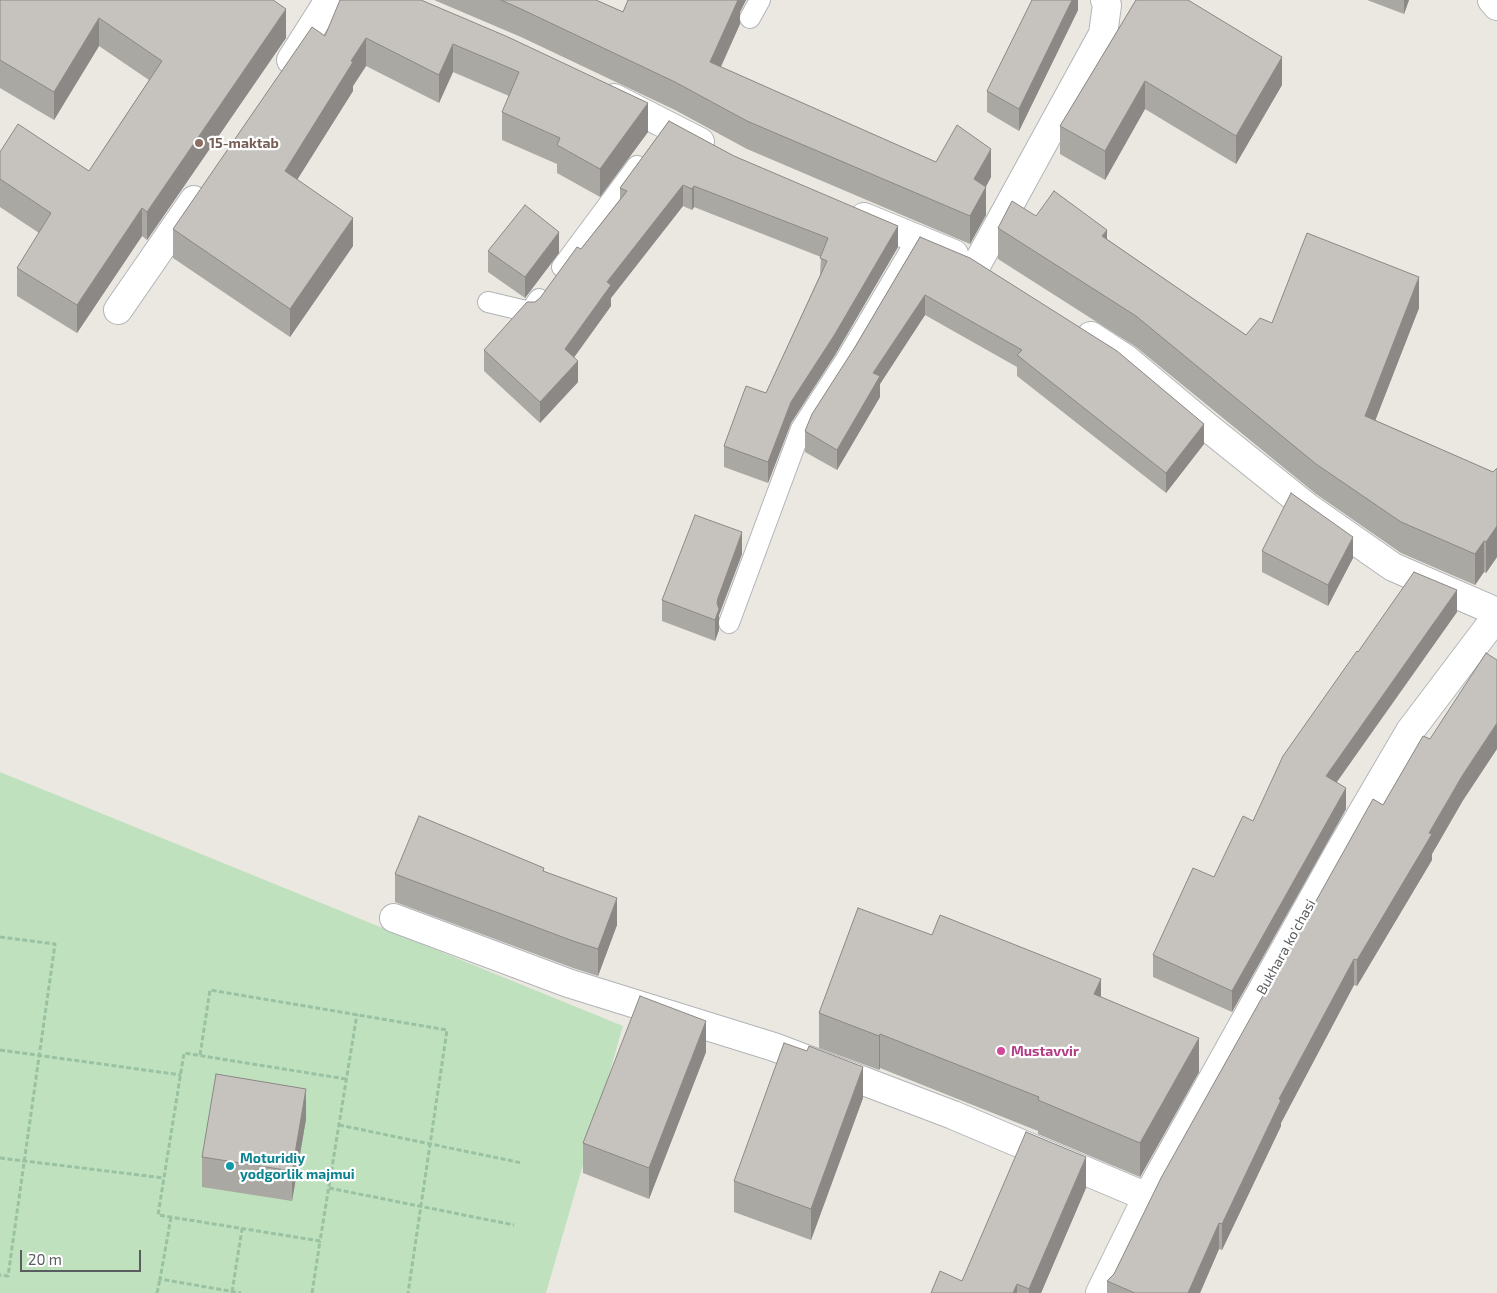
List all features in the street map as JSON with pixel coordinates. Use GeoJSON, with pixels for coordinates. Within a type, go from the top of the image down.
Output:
{"type":"FeatureCollection","features":[{"type":"Feature","properties":{"kind":"street"},"geometry":{"type":"LineString","coordinates":[[275,83],[329,0]]}},
{"type":"Feature","properties":{"kind":"street"},"geometry":{"type":"LineString","coordinates":[[846,208],[986,269],[1103,34],[1107,5],[1105,0]]}},
{"type":"Feature","properties":{"kind":"street"},"geometry":{"type":"LineString","coordinates":[[1492,0],[1497,6]]}},
{"type":"Feature","properties":{"kind":"street"},"geometry":{"type":"LineString","coordinates":[[591,88],[658,137],[723,154]]}},
{"type":"Feature","properties":{"kind":"street"},"geometry":{"type":"LineString","coordinates":[[118,310],[208,180]]}},
{"type":"Feature","properties":{"kind":"street"},"geometry":{"type":"LineString","coordinates":[[1068,322],[1126,359],[1307,507],[1393,567],[1497,614]]}},
{"type":"Feature","properties":{"kind":"street","name":"Bukhara ko'chasi"},"geometry":{"type":"LineString","coordinates":[[1100,1293],[1146,1197],[1333,862],[1410,731],[1497,614]]}},
{"type":"Feature","properties":{"kind":"street"},"geometry":{"type":"LineString","coordinates":[[394,918],[568,983],[774,1046],[953,1115],[1146,1197]]}},
{"type":"Feature","properties":{"kind":"lane"},"geometry":{"type":"LineString","coordinates":[[750,18],[760,0]]}},
{"type":"Feature","properties":{"kind":"lane"},"geometry":{"type":"LineString","coordinates":[[488,302],[530,312],[658,137]]}},
{"type":"Feature","properties":{"kind":"lane"},"geometry":{"type":"LineString","coordinates":[[730,624],[801,429],[845,361],[917,239]]}},
{"type":"Feature","properties":{"kind":"path"},"geometry":{"type":"LineString","coordinates":[[0,936],[55,944],[8,1276],[0,1276]]}},
{"type":"Feature","properties":{"kind":"path"},"geometry":{"type":"LineString","coordinates":[[200,1055],[210,990],[447,1030],[408,1293]]}},
{"type":"Feature","properties":{"kind":"path"},"geometry":{"type":"LineString","coordinates":[[312,1293],[357,1014]]}},
{"type":"Feature","properties":{"kind":"path"},"geometry":{"type":"LineString","coordinates":[[0,1050],[181,1075]]}},
{"type":"Feature","properties":{"kind":"path"},"geometry":{"type":"LineString","coordinates":[[320,1241],[158,1216],[184,1053],[346,1079]]}},
{"type":"Feature","properties":{"kind":"path"},"geometry":{"type":"LineString","coordinates":[[338,1125],[522,1163]]}},
{"type":"Feature","properties":{"kind":"path"},"geometry":{"type":"LineString","coordinates":[[0,1158],[164,1178]]}},
{"type":"Feature","properties":{"kind":"path"},"geometry":{"type":"LineString","coordinates":[[329,1188],[514,1225]]}},
{"type":"Feature","properties":{"kind":"path"},"geometry":{"type":"LineString","coordinates":[[157,1293],[171,1217]]}},
{"type":"Feature","properties":{"kind":"path"},"geometry":{"type":"LineString","coordinates":[[232,1292],[242,1229]]}},
{"type":"Feature","properties":{"kind":"path"},"geometry":{"type":"LineString","coordinates":[[160,1279],[241,1293]]}},
{"type":"Feature","properties":{"kind":"green space"},"geometry":{"type":"Polygon","coordinates":[[[0,772],[623,1026],[546,1293],[0,1293],[0,772]]]}},
{"type":"Feature","properties":{"kind":"building"},"geometry":{"type":"Polygon","coordinates":[[[0,0],[273,0],[286,9],[147,212],[142,208],[77,305],[17,268],[51,213],[0,179],[0,152],[18,124],[89,171],[162,61],[99,18],[54,92],[0,60],[0,0]]]}},
{"type":"Feature","properties":{"kind":"building"},"geometry":{"type":"Polygon","coordinates":[[[340,0],[421,0],[508,37],[648,103],[600,169],[557,145],[560,138],[502,112],[519,72],[453,44],[439,75],[366,38],[285,171],[353,218],[290,309],[173,229],[312,27],[325,36],[340,0]]]}},
{"type":"Feature","properties":{"kind":"building"},"geometry":{"type":"Polygon","coordinates":[[[501,0],[596,0],[623,12],[628,0],[738,0],[710,62],[936,162],[957,125],[991,149],[974,179],[986,187],[970,216],[747,121],[675,82],[501,0]]]}},
{"type":"Feature","properties":{"kind":"building"},"geometry":{"type":"Polygon","coordinates":[[[1032,0],[1072,0],[1019,109],[987,91],[1032,0]]]}},
{"type":"Feature","properties":{"kind":"building"},"geometry":{"type":"Polygon","coordinates":[[[1136,0],[1188,0],[1282,57],[1236,136],[1145,81],[1105,151],[1060,126],[1136,0]]]}},
{"type":"Feature","properties":{"kind":"building"},"geometry":{"type":"Polygon","coordinates":[[[669,121],[734,156],[898,226],[835,334],[791,402],[768,462],[724,446],[746,386],[766,393],[827,261],[820,258],[828,238],[694,186],[692,189],[683,185],[607,282],[611,285],[565,349],[578,361],[540,402],[484,350],[527,302],[535,302],[540,298],[577,247],[581,249],[627,191],[620,188],[669,121]]]}},
{"type":"Feature","properties":{"kind":"building"},"geometry":{"type":"Polygon","coordinates":[[[1054,191],[1107,230],[1102,236],[1246,335],[1260,318],[1272,323],[1307,233],[1419,277],[1365,416],[1493,472],[1497,468],[1497,526],[1486,542],[1484,541],[1475,554],[1401,522],[1316,464],[1136,316],[998,228],[1012,201],[1036,216],[1054,191]]]}},
{"type":"Feature","properties":{"kind":"building"},"geometry":{"type":"Polygon","coordinates":[[[525,205],[559,232],[525,277],[488,251],[525,205]]]}},
{"type":"Feature","properties":{"kind":"building"},"geometry":{"type":"Polygon","coordinates":[[[920,237],[970,258],[1117,351],[1204,424],[1166,473],[1017,355],[1022,350],[925,295],[873,373],[880,376],[837,450],[805,431],[812,414],[855,347],[920,237]]]}},
{"type":"Feature","properties":{"kind":"building"},"geometry":{"type":"Polygon","coordinates":[[[1291,493],[1353,537],[1328,585],[1262,551],[1291,493]]]}},
{"type":"Feature","properties":{"kind":"building"},"geometry":{"type":"Polygon","coordinates":[[[695,515],[742,532],[718,598],[719,609],[715,620],[662,600],[695,515]]]}},
{"type":"Feature","properties":{"kind":"building"},"geometry":{"type":"Polygon","coordinates":[[[1414,572],[1457,590],[1326,776],[1346,788],[1232,991],[1153,955],[1193,868],[1214,877],[1243,816],[1253,821],[1283,756],[1414,572]]]}},
{"type":"Feature","properties":{"kind":"building"},"geometry":{"type":"Polygon","coordinates":[[[1486,653],[1497,660],[1497,723],[1462,776],[1429,833],[1432,834],[1357,960],[1354,959],[1279,1099],[1281,1100],[1222,1224],[1219,1223],[1188,1293],[1135,1293],[1107,1281],[1114,1274],[1161,1178],[1373,799],[1383,805],[1423,736],[1430,739],[1486,653]]]}},
{"type":"Feature","properties":{"kind":"building"},"geometry":{"type":"Polygon","coordinates":[[[419,816],[544,868],[543,871],[617,898],[598,949],[395,874],[419,816]]]}},
{"type":"Feature","properties":{"kind":"building"},"geometry":{"type":"Polygon","coordinates":[[[858,908],[932,935],[940,915],[1101,979],[1094,994],[1199,1038],[1140,1143],[1038,1100],[1039,1097],[880,1034],[879,1036],[819,1013],[858,908]]]}},
{"type":"Feature","properties":{"kind":"building"},"geometry":{"type":"Polygon","coordinates":[[[640,996],[706,1021],[649,1168],[583,1143],[640,996]]]}},
{"type":"Feature","properties":{"kind":"building"},"geometry":{"type":"Polygon","coordinates":[[[784,1043],[807,1051],[809,1046],[863,1067],[811,1209],[734,1181],[784,1043]]]}},
{"type":"Feature","properties":{"kind":"building"},"geometry":{"type":"Polygon","coordinates":[[[216,1074],[306,1089],[292,1171],[202,1157],[216,1074]]]}},
{"type":"Feature","properties":{"kind":"building"},"geometry":{"type":"Polygon","coordinates":[[[1026,1132],[1086,1157],[1029,1289],[1017,1284],[1013,1293],[931,1293],[940,1271],[962,1281],[1026,1132]]]}},
{"type":"Feature","properties":{"kind":"place","name":"15-maktab"},"geometry":{"type":"Point","coordinates":[199,143]}},
{"type":"Feature","properties":{"kind":"place","name":"Mustavvir"},"geometry":{"type":"Point","coordinates":[1001,1051]}},
{"type":"Feature","properties":{"kind":"place","name":"Moturidiy yodgorlik majmui"},"geometry":{"type":"Point","coordinates":[230,1166]}}]}
